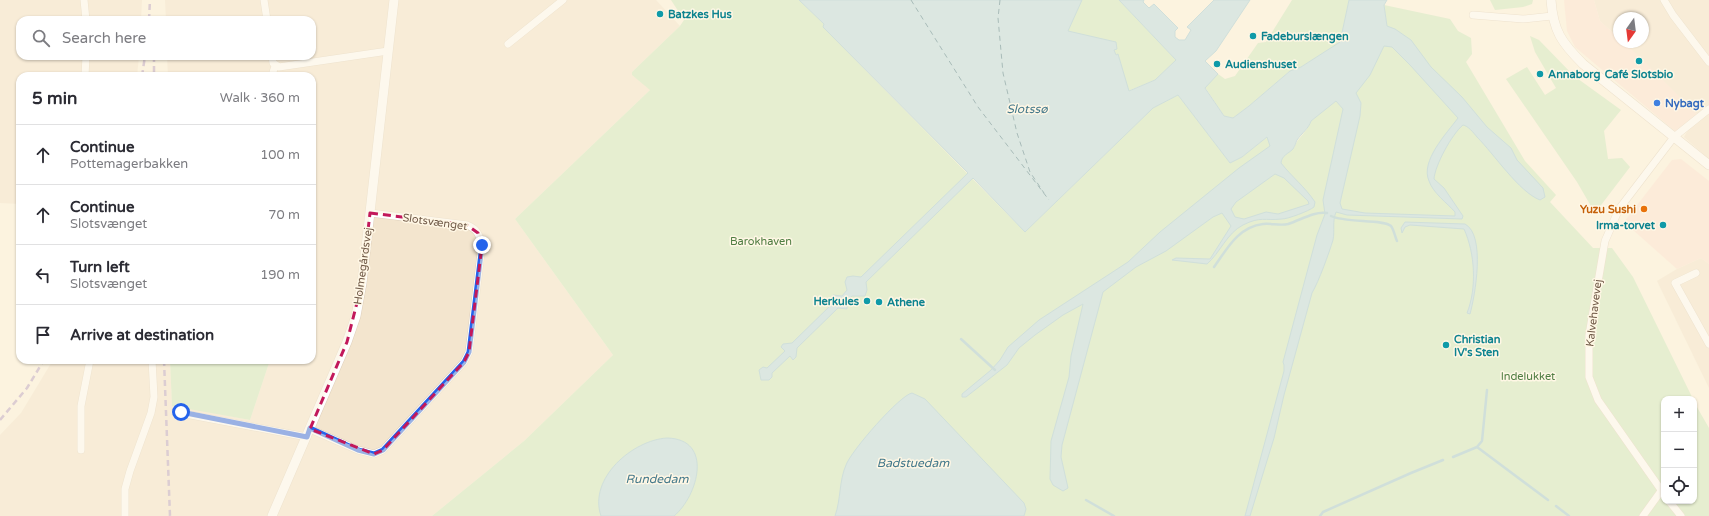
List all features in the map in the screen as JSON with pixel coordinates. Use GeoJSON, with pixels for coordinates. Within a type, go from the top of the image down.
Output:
{"type":"FeatureCollection","features":[{"type":"Feature","properties":{"kind":"street"},"geometry":{"type":"LineString","coordinates":[[84,0],[86,16]]}},
{"type":"Feature","properties":{"kind":"street"},"geometry":{"type":"LineString","coordinates":[[264,0],[266,16]]}},
{"type":"Feature","properties":{"kind":"street","name":"Holmegårdsvej"},"geometry":{"type":"LineString","coordinates":[[272,516],[347,342],[356,316],[362,283],[394,0]]}},
{"type":"Feature","properties":{"kind":"street"},"geometry":{"type":"LineString","coordinates":[[508,44],[563,0]]}},
{"type":"Feature","properties":{"kind":"street"},"geometry":{"type":"LineString","coordinates":[[1551,0],[1552,16],[1559,37],[1570,50],[1584,64],[1709,165]]}},
{"type":"Feature","properties":{"kind":"street"},"geometry":{"type":"LineString","coordinates":[[1664,0],[1673,15],[1709,62]]}},
{"type":"Feature","properties":{"kind":"street"},"geometry":{"type":"LineString","coordinates":[[1473,15],[1523,19],[1552,16]]}},
{"type":"Feature","properties":{"kind":"street"},"geometry":{"type":"LineString","coordinates":[[275,66],[279,67],[388,51]]}},
{"type":"Feature","properties":{"kind":"street"},"geometry":{"type":"LineString","coordinates":[[85,72],[86,60]]}},
{"type":"Feature","properties":{"kind":"street"},"geometry":{"type":"LineString","coordinates":[[273,60],[275,66],[273,72]]}},
{"type":"Feature","properties":{"kind":"street","name":"Kalvehavevej"},"geometry":{"type":"LineString","coordinates":[[1661,490],[1598,400],[1589,377],[1589,335],[1605,241],[1611,224],[1619,209],[1674,137],[1709,109]]}},
{"type":"Feature","properties":{"kind":"street","name":"Slotsvænget"},"geometry":{"type":"LineString","coordinates":[[308,433],[374,454],[383,450],[464,362],[469,352],[482,245],[475,228],[467,225],[370,213]]}},
{"type":"Feature","properties":{"kind":"street"},"geometry":{"type":"LineString","coordinates":[[1696,273],[1675,283],[1709,344]]}},
{"type":"Feature","properties":{"kind":"street"},"geometry":{"type":"LineString","coordinates":[[81,450],[81,406],[89,364]]}},
{"type":"Feature","properties":{"kind":"street"},"geometry":{"type":"LineString","coordinates":[[126,516],[125,489],[130,471],[152,413],[154,397],[152,364]]}},
{"type":"Feature","properties":{"kind":"street"},"geometry":{"type":"LineString","coordinates":[[174,412],[308,433]]}},
{"type":"Feature","properties":{"kind":"street"},"geometry":{"type":"LineString","coordinates":[[1643,516],[1661,495]]}},
{"type":"Feature","properties":{"kind":"street"},"geometry":{"type":"LineString","coordinates":[[1671,504],[1680,516]]}},
{"type":"Feature","properties":{"kind":"highlighted area"},"geometry":{"type":"Polygon","coordinates":[[[370,213],[467,225],[478,233],[482,245],[469,352],[464,362],[383,450],[374,454],[310,429],[347,342],[362,283],[370,213]]]}},
{"type":"Feature","properties":{"kind":"shaded area"},"geometry":{"type":"Polygon","coordinates":[[[0,0],[142,0],[141,16],[16,16],[16,60],[139,60],[137,72],[16,72],[16,204],[0,203],[0,0]]]}},
{"type":"Feature","properties":{"kind":"shaded area"},"geometry":{"type":"Polygon","coordinates":[[[165,0],[656,0],[680,26],[632,72],[632,75],[651,89],[515,219],[613,355],[524,441],[432,516],[0,516],[0,435],[21,413],[51,364],[170,364],[172,405],[250,420],[269,364],[316,364],[316,72],[168,72],[167,60],[316,60],[316,16],[166,16],[165,0]]]}},
{"type":"Feature","properties":{"kind":"shaded area"},"geometry":{"type":"Polygon","coordinates":[[[1564,0],[1594,0],[1600,21],[1613,33],[1613,48],[1630,48],[1699,116],[1676,132],[1575,47],[1567,31],[1564,0]]]}},
{"type":"Feature","properties":{"kind":"shaded area"},"geometry":{"type":"Polygon","coordinates":[[[1594,0],[1709,0],[1709,159],[1684,137],[1697,114],[1629,48],[1649,48],[1649,12],[1613,12],[1613,33],[1600,21],[1594,0]]]}},
{"type":"Feature","properties":{"kind":"shaded area"},"geometry":{"type":"Polygon","coordinates":[[[1681,159],[1709,181],[1709,264],[1701,258],[1677,269],[1624,222],[1672,160],[1681,159]]]}},
{"type":"Feature","properties":{"kind":"shaded area"},"geometry":{"type":"Polygon","coordinates":[[[1701,258],[1709,264],[1709,388],[1657,281],[1677,269],[1701,258]]]}},
{"type":"Feature","properties":{"kind":"green space"},"geometry":{"type":"Polygon","coordinates":[[[671,0],[799,0],[824,24],[823,27],[1025,232],[1153,108],[1178,95],[1230,163],[1242,157],[1267,137],[1294,148],[1311,121],[1337,100],[1387,26],[1384,5],[1450,19],[1458,31],[1471,38],[1472,54],[1466,62],[1525,161],[1556,195],[1550,202],[1593,248],[1612,248],[1633,277],[1692,396],[1661,396],[1661,504],[1697,504],[1697,407],[1709,428],[1709,516],[432,516],[524,441],[613,355],[515,219],[650,90],[632,75],[632,72],[680,26],[684,20],[671,0]]]}},
{"type":"Feature","properties":{"kind":"green space"},"geometry":{"type":"Polygon","coordinates":[[[1082,0],[1119,0],[1176,60],[1155,80],[1128,91],[1118,54],[1116,55],[1114,50],[1116,43],[1067,31],[1082,0]]]}},
{"type":"Feature","properties":{"kind":"green space"},"geometry":{"type":"Polygon","coordinates":[[[1292,0],[1349,0],[1341,42],[1301,67],[1290,71],[1233,118],[1224,116],[1205,87],[1218,74],[1225,79],[1235,76],[1258,43],[1266,42],[1292,0]]]}},
{"type":"Feature","properties":{"kind":"green space"},"geometry":{"type":"Polygon","coordinates":[[[1490,0],[1533,0],[1532,4],[1523,7],[1495,10],[1490,0]]]}},
{"type":"Feature","properties":{"kind":"green space"},"geometry":{"type":"Polygon","coordinates":[[[1530,36],[1539,40],[1574,76],[1621,110],[1604,131],[1608,159],[1622,158],[1630,167],[1595,213],[1577,182],[1506,79],[1527,67],[1545,95],[1556,88],[1535,52],[1530,36]]]}},
{"type":"Feature","properties":{"kind":"green space"},"geometry":{"type":"Polygon","coordinates":[[[170,364],[269,364],[250,420],[172,406],[170,364]]]}},
{"type":"Feature","properties":{"kind":"water","name":"Slotssø"},"geometry":{"type":"Polygon","coordinates":[[[799,0],[1082,0],[1068,31],[1116,42],[1117,49],[1114,50],[1116,55],[1118,54],[1129,91],[1155,80],[1176,60],[1119,0],[1144,0],[1143,2],[1149,8],[1154,4],[1178,28],[1175,31],[1175,37],[1179,40],[1185,40],[1191,30],[1187,27],[1214,0],[1250,0],[1216,51],[1205,61],[1218,74],[1205,88],[1224,116],[1233,118],[1290,71],[1301,67],[1340,42],[1349,0],[1387,0],[1384,5],[1387,26],[1395,29],[1411,40],[1431,67],[1462,97],[1487,127],[1511,148],[1517,160],[1543,188],[1545,197],[1540,200],[1532,196],[1524,189],[1515,181],[1472,131],[1463,125],[1454,135],[1445,150],[1437,166],[1434,179],[1444,188],[1463,216],[1462,219],[1347,215],[1336,212],[1334,219],[1333,240],[1321,274],[1312,293],[1284,395],[1274,438],[1250,516],[1245,516],[1284,371],[1283,362],[1317,235],[1325,214],[1323,200],[1343,109],[1336,101],[1311,121],[1297,140],[1293,149],[1284,156],[1281,163],[1315,202],[1314,207],[1289,218],[1259,220],[1243,225],[1232,233],[1207,264],[1172,260],[1176,258],[1210,259],[1231,226],[1222,213],[1213,217],[1166,251],[1136,267],[1103,292],[1062,445],[1061,457],[1068,488],[1063,491],[1053,485],[1050,479],[1051,441],[1069,377],[1071,356],[1083,304],[1063,315],[1035,335],[1019,348],[1007,365],[966,397],[962,397],[962,394],[991,370],[1000,360],[1008,347],[1039,320],[1128,262],[1160,232],[1239,168],[1270,146],[1267,137],[1242,157],[1230,163],[1178,95],[1153,108],[1025,232],[973,178],[866,282],[867,290],[865,296],[852,296],[847,301],[847,309],[838,308],[797,348],[796,357],[793,360],[790,356],[772,373],[772,377],[769,380],[761,380],[759,370],[763,367],[767,368],[785,351],[781,347],[783,344],[792,343],[833,303],[833,295],[842,296],[847,290],[845,282],[847,277],[861,277],[968,173],[823,27],[824,24],[799,0]],[[1384,46],[1370,75],[1356,93],[1361,103],[1360,116],[1340,203],[1342,209],[1365,213],[1455,216],[1455,212],[1434,190],[1427,173],[1431,156],[1458,118],[1392,47],[1384,46]],[[1275,174],[1236,202],[1231,209],[1235,217],[1244,219],[1266,212],[1278,214],[1309,204],[1308,201],[1284,178],[1275,174]]]}},
{"type":"Feature","properties":{"kind":"water"},"geometry":{"type":"Polygon","coordinates":[[[1405,222],[1465,224],[1471,230],[1475,240],[1477,266],[1470,314],[1467,313],[1472,293],[1473,271],[1471,249],[1464,229],[1410,225],[1405,227],[1402,233],[1401,228],[1405,222]]]}},
{"type":"Feature","properties":{"kind":"water","name":"Badstuedam"},"geometry":{"type":"Polygon","coordinates":[[[912,393],[925,399],[1024,503],[1026,509],[1024,516],[835,516],[842,477],[850,458],[876,424],[897,403],[912,393]]]}},
{"type":"Feature","properties":{"kind":"water","name":"Rundedam"},"geometry":{"type":"Polygon","coordinates":[[[667,438],[682,441],[691,448],[696,458],[697,470],[695,483],[690,496],[683,507],[674,516],[601,516],[599,502],[601,488],[607,475],[616,464],[641,446],[654,440],[667,438]]]}},
{"type":"Feature","properties":{"kind":"waterway"},"geometry":{"type":"LineString","coordinates":[[1214,267],[1234,240],[1247,229],[1263,224],[1288,224],[1317,213],[1327,213]]}},
{"type":"Feature","properties":{"kind":"waterway"},"geometry":{"type":"LineString","coordinates":[[1331,216],[1345,220],[1381,222],[1387,224],[1391,226],[1397,241]]}},
{"type":"Feature","properties":{"kind":"waterway"},"geometry":{"type":"LineString","coordinates":[[961,339],[995,370]]}},
{"type":"Feature","properties":{"kind":"waterway"},"geometry":{"type":"LineString","coordinates":[[1453,457],[1477,447],[1482,441],[1487,390]]}},
{"type":"Feature","properties":{"kind":"waterway"},"geometry":{"type":"LineString","coordinates":[[1477,447],[1548,500]]}},
{"type":"Feature","properties":{"kind":"waterway"},"geometry":{"type":"LineString","coordinates":[[1320,516],[1323,512],[1443,460]]}},
{"type":"Feature","properties":{"kind":"waterway"},"geometry":{"type":"LineString","coordinates":[[1086,500],[1114,516]]}},
{"type":"Feature","properties":{"kind":"waterway"},"geometry":{"type":"LineString","coordinates":[[1556,506],[1569,516]]}},
{"type":"Feature","properties":{"kind":"ferry route"},"geometry":{"type":"LineString","coordinates":[[911,0],[978,107],[1049,200]]}},
{"type":"Feature","properties":{"kind":"ferry route"},"geometry":{"type":"LineString","coordinates":[[1000,0],[998,18],[1003,73],[1017,133],[1030,172],[1044,193]]}},
{"type":"Feature","properties":{"kind":"railway"},"geometry":{"type":"LineString","coordinates":[[149,16],[150,0]]}},
{"type":"Feature","properties":{"kind":"railway"},"geometry":{"type":"LineString","coordinates":[[143,72],[144,60]]}},
{"type":"Feature","properties":{"kind":"railway"},"geometry":{"type":"LineString","coordinates":[[154,60],[154,72]]}},
{"type":"Feature","properties":{"kind":"railway"},"geometry":{"type":"LineString","coordinates":[[0,420],[27,388],[42,364]]}},
{"type":"Feature","properties":{"kind":"railway"},"geometry":{"type":"LineString","coordinates":[[164,364],[170,516]]}},
{"type":"Feature","properties":{"kind":"place","name":"Batzkes Hus"},"geometry":{"type":"Point","coordinates":[660,14]}},
{"type":"Feature","properties":{"kind":"place","name":"Fadeburslængen"},"geometry":{"type":"Point","coordinates":[1253,36]}},
{"type":"Feature","properties":{"kind":"place","name":"Café Slotsbio"},"geometry":{"type":"Point","coordinates":[1639,61]}},
{"type":"Feature","properties":{"kind":"place","name":"Audienshuset"},"geometry":{"type":"Point","coordinates":[1217,64]}},
{"type":"Feature","properties":{"kind":"place","name":"Annaborg"},"geometry":{"type":"Point","coordinates":[1540,74]}},
{"type":"Feature","properties":{"kind":"place","name":"Nybagt"},"geometry":{"type":"Point","coordinates":[1657,103]}},
{"type":"Feature","properties":{"kind":"place","name":"Yuzu Sushi"},"geometry":{"type":"Point","coordinates":[1644,209]}},
{"type":"Feature","properties":{"kind":"place","name":"Irma-torvet"},"geometry":{"type":"Point","coordinates":[1663,225]}},
{"type":"Feature","properties":{"kind":"place","name":"Herkules"},"geometry":{"type":"Point","coordinates":[867,301]}},
{"type":"Feature","properties":{"kind":"place","name":"Athene"},"geometry":{"type":"Point","coordinates":[879,302]}},
{"type":"Feature","properties":{"kind":"place","name":"Christian IV's Sten"},"geometry":{"type":"Point","coordinates":[1446,345]}},
{"type":"Feature","properties":{"kind":"route"},"geometry":{"type":"LineString","coordinates":[[181,412],[307,437],[310,428],[358,450],[374,454],[383,450],[464,362],[469,352],[482,245]]}},
{"type":"Feature","properties":{"kind":"park label","name":"Barokhaven"},"geometry":{"type":"Point","coordinates":[761,241]}},
{"type":"Feature","properties":{"kind":"park label","name":"Indelukket"},"geometry":{"type":"Point","coordinates":[1528,376]}}]}
